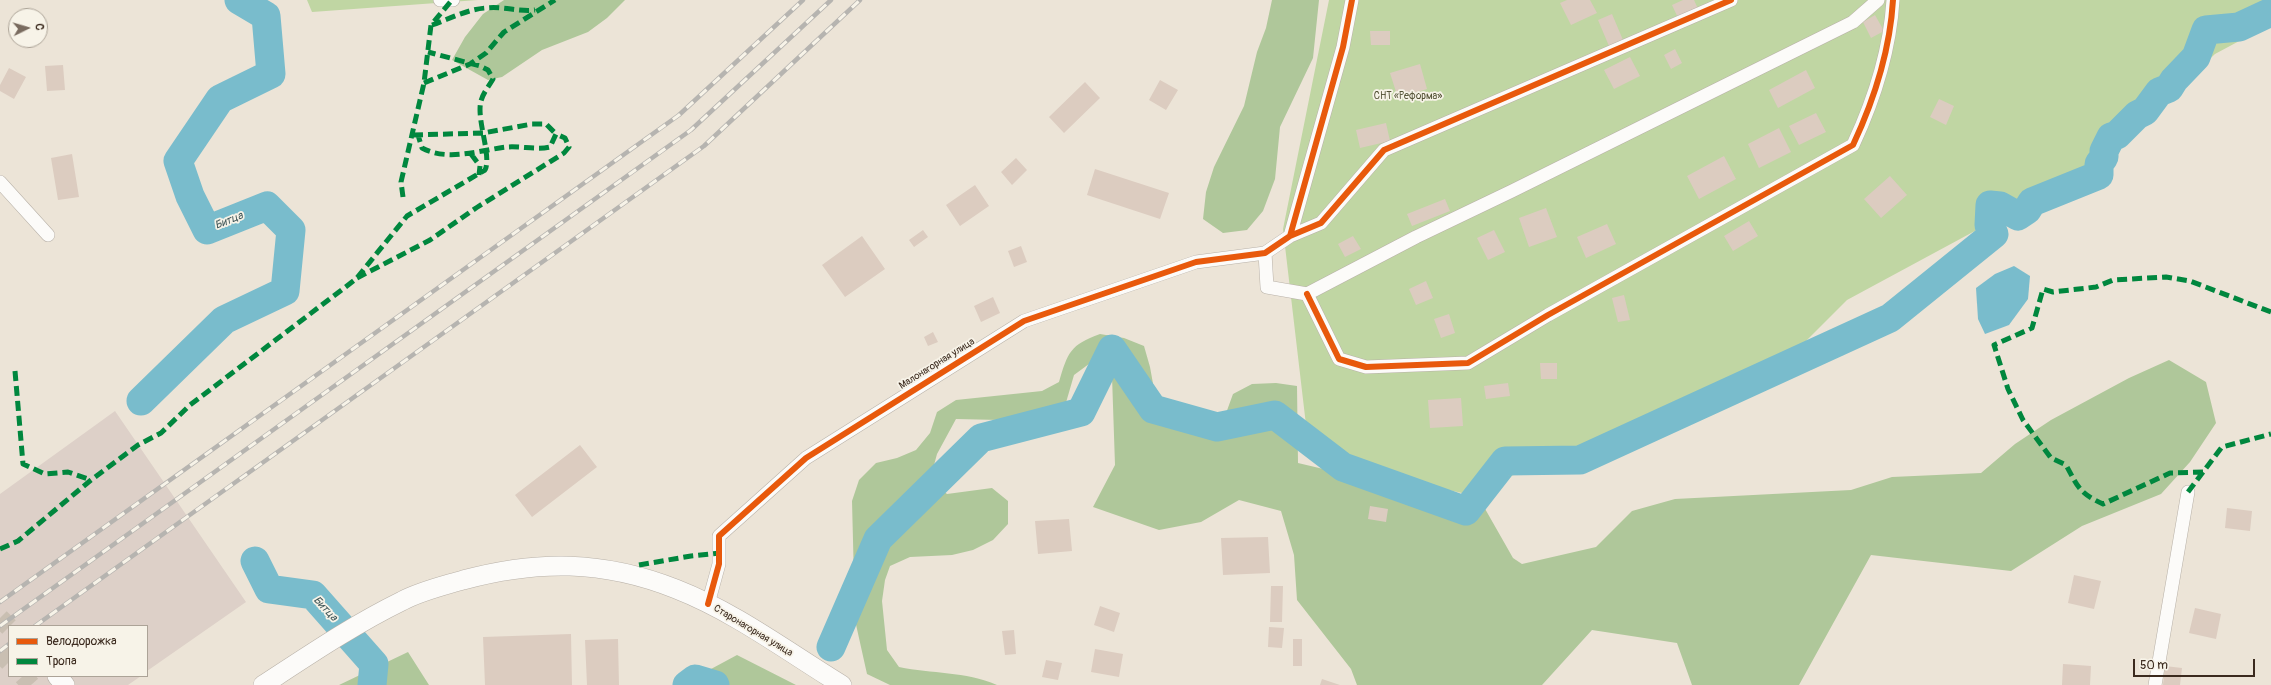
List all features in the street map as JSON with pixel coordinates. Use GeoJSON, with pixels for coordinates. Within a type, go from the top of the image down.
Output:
{"type":"FeatureCollection","features":[{"type":"Feature","properties":{"kind":"main road","name":"Старонагорная улица"},"geometry":{"type":"LineString","coordinates":[[284,671],[335,637],[403,600],[481,575],[541,565],[564,565],[618,572],[646,579],[675,589],[708,604],[842,685]]}},
{"type":"Feature","properties":{"kind":"main road"},"geometry":{"type":"LineString","coordinates":[[263,685],[284,671]]}},
{"type":"Feature","properties":{"kind":"main road"},"geometry":{"type":"LineString","coordinates":[[269,685],[284,671]]}},
{"type":"Feature","properties":{"kind":"main road"},"geometry":{"type":"LineString","coordinates":[[58,677],[66,685]]}},
{"type":"Feature","properties":{"kind":"street"},"geometry":{"type":"LineString","coordinates":[[440,0],[453,0]]}},
{"type":"Feature","properties":{"kind":"street"},"geometry":{"type":"LineString","coordinates":[[1290,236],[1343,47],[1352,0]]}},
{"type":"Feature","properties":{"kind":"street"},"geometry":{"type":"LineString","coordinates":[[1731,0],[1384,150],[1321,223],[1290,236],[1265,253],[1267,287],[1307,294],[1416,237],[1853,22],[1878,0]]}},
{"type":"Feature","properties":{"kind":"street"},"geometry":{"type":"LineString","coordinates":[[1307,294],[1339,359],[1366,367],[1468,363],[1548,315],[1853,145],[1869,111],[1892,26],[1893,0]]}},
{"type":"Feature","properties":{"kind":"street"},"geometry":{"type":"LineString","coordinates":[[0,182],[48,235]]}},
{"type":"Feature","properties":{"kind":"street","name":"Малонагорная улица"},"geometry":{"type":"LineString","coordinates":[[708,604],[719,564],[719,536],[813,453],[1024,321],[1196,262],[1265,253]]}},
{"type":"Feature","properties":{"kind":"street"},"geometry":{"type":"LineString","coordinates":[[2155,685],[2188,492]]}},
{"type":"Feature","properties":{"kind":"shaded area"},"geometry":{"type":"Polygon","coordinates":[[[115,411],[246,602],[148,670],[148,625],[8,625],[8,677],[140,677],[128,685],[0,685],[0,494],[115,411]]]}},
{"type":"Feature","properties":{"kind":"green space"},"geometry":{"type":"Polygon","coordinates":[[[307,0],[478,0],[312,12],[307,0]]]}},
{"type":"Feature","properties":{"kind":"green space"},"geometry":{"type":"Polygon","coordinates":[[[504,0],[625,0],[607,18],[588,32],[542,50],[502,77],[488,80],[452,60],[465,37],[483,14],[504,0]]]}},
{"type":"Feature","properties":{"kind":"green space"},"geometry":{"type":"Polygon","coordinates":[[[1272,0],[1319,0],[1313,58],[1280,127],[1275,179],[1263,211],[1247,230],[1223,233],[1203,219],[1206,192],[1214,167],[1244,106],[1257,52],[1266,28],[1272,0]]]}},
{"type":"Feature","properties":{"kind":"green space","name":"СНТ «Реформа»"},"geometry":{"type":"Polygon","coordinates":[[[1329,0],[2271,0],[2271,24],[2215,54],[2099,164],[1847,300],[1756,391],[1462,493],[1310,459],[1283,229],[1329,0]]]}},
{"type":"Feature","properties":{"kind":"green space"},"geometry":{"type":"Polygon","coordinates":[[[1100,334],[1124,338],[1144,346],[1154,389],[1166,408],[1183,422],[1206,428],[1225,416],[1233,394],[1252,384],[1276,383],[1297,386],[1298,463],[1484,507],[1513,558],[1522,564],[1596,547],[1632,511],[1675,499],[1851,490],[1892,477],[1981,473],[2015,444],[2051,420],[2129,378],[2169,360],[2206,382],[2216,423],[2190,462],[2161,494],[2082,526],[2011,571],[1871,555],[1799,685],[1692,685],[1677,643],[1592,630],[1542,685],[1357,685],[1351,669],[1297,600],[1294,555],[1281,511],[1239,500],[1201,522],[1159,530],[1093,507],[1115,465],[1112,376],[1097,358],[1074,375],[1065,406],[1021,418],[1000,420],[956,419],[937,454],[930,480],[947,494],[992,488],[1008,501],[1008,524],[993,540],[973,550],[952,555],[910,557],[890,566],[885,580],[882,601],[887,650],[899,667],[973,677],[997,685],[890,685],[867,674],[855,620],[852,501],[859,480],[876,463],[897,458],[916,450],[930,433],[937,412],[956,400],[1042,391],[1059,382],[1065,363],[1076,346],[1100,334]]]}},
{"type":"Feature","properties":{"kind":"green space"},"geometry":{"type":"Polygon","coordinates":[[[408,652],[429,685],[339,685],[408,652]]]}},
{"type":"Feature","properties":{"kind":"green space"},"geometry":{"type":"Polygon","coordinates":[[[737,655],[796,685],[720,685],[711,669],[737,655]]]}},
{"type":"Feature","properties":{"kind":"water"},"geometry":{"type":"Polygon","coordinates":[[[2014,266],[2030,276],[2028,299],[2009,325],[1985,334],[1978,319],[1976,288],[1995,274],[2014,266]]]}},
{"type":"Feature","properties":{"kind":"building"},"geometry":{"type":"Polygon","coordinates":[[[1567,0],[1590,0],[1597,13],[1571,25],[1560,3],[1567,0]]]}},
{"type":"Feature","properties":{"kind":"building"},"geometry":{"type":"Polygon","coordinates":[[[1683,0],[1694,0],[1699,11],[1679,20],[1672,5],[1683,0]]]}},
{"type":"Feature","properties":{"kind":"building"},"geometry":{"type":"Polygon","coordinates":[[[1612,14],[1623,40],[1609,46],[1598,20],[1612,14]]]}},
{"type":"Feature","properties":{"kind":"building"},"geometry":{"type":"Polygon","coordinates":[[[1875,15],[1884,31],[1871,38],[1863,22],[1875,15]]]}},
{"type":"Feature","properties":{"kind":"building"},"geometry":{"type":"Polygon","coordinates":[[[1370,31],[1390,31],[1390,45],[1371,45],[1370,31]]]}},
{"type":"Feature","properties":{"kind":"building"},"geometry":{"type":"Polygon","coordinates":[[[1675,49],[1682,63],[1671,69],[1664,55],[1675,49]]]}},
{"type":"Feature","properties":{"kind":"building"},"geometry":{"type":"Polygon","coordinates":[[[1630,57],[1640,76],[1614,89],[1604,70],[1630,57]]]}},
{"type":"Feature","properties":{"kind":"building"},"geometry":{"type":"Polygon","coordinates":[[[1420,64],[1427,89],[1398,98],[1390,73],[1420,64]]]}},
{"type":"Feature","properties":{"kind":"building"},"geometry":{"type":"Polygon","coordinates":[[[63,65],[65,90],[47,91],[45,66],[63,65]]]}},
{"type":"Feature","properties":{"kind":"building"},"geometry":{"type":"Polygon","coordinates":[[[9,68],[26,77],[14,99],[0,91],[0,85],[9,68]]]}},
{"type":"Feature","properties":{"kind":"building"},"geometry":{"type":"Polygon","coordinates":[[[1806,70],[1815,88],[1778,108],[1769,90],[1806,70]]]}},
{"type":"Feature","properties":{"kind":"building"},"geometry":{"type":"Polygon","coordinates":[[[1160,80],[1178,90],[1166,110],[1149,100],[1160,80]]]}},
{"type":"Feature","properties":{"kind":"building"},"geometry":{"type":"Polygon","coordinates":[[[1085,82],[1100,98],[1064,133],[1049,117],[1085,82]]]}},
{"type":"Feature","properties":{"kind":"building"},"geometry":{"type":"Polygon","coordinates":[[[1939,99],[1954,106],[1946,125],[1930,117],[1939,99]]]}},
{"type":"Feature","properties":{"kind":"building"},"geometry":{"type":"Polygon","coordinates":[[[1816,113],[1826,132],[1799,145],[1789,126],[1816,113]]]}},
{"type":"Feature","properties":{"kind":"building"},"geometry":{"type":"Polygon","coordinates":[[[1386,123],[1390,141],[1360,148],[1356,130],[1386,123]]]}},
{"type":"Feature","properties":{"kind":"building"},"geometry":{"type":"Polygon","coordinates":[[[1779,128],[1791,152],[1759,168],[1748,144],[1779,128]]]}},
{"type":"Feature","properties":{"kind":"building"},"geometry":{"type":"Polygon","coordinates":[[[72,154],[79,197],[58,200],[51,158],[72,154]]]}},
{"type":"Feature","properties":{"kind":"building"},"geometry":{"type":"Polygon","coordinates":[[[1724,156],[1736,179],[1699,199],[1687,176],[1724,156]]]}},
{"type":"Feature","properties":{"kind":"building"},"geometry":{"type":"Polygon","coordinates":[[[1016,158],[1027,170],[1012,185],[1001,172],[1016,158]]]}},
{"type":"Feature","properties":{"kind":"building"},"geometry":{"type":"Polygon","coordinates":[[[1095,169],[1169,193],[1160,219],[1087,195],[1095,169]]]}},
{"type":"Feature","properties":{"kind":"building"},"geometry":{"type":"Polygon","coordinates":[[[1890,176],[1907,195],[1881,218],[1864,199],[1890,176]]]}},
{"type":"Feature","properties":{"kind":"building"},"geometry":{"type":"Polygon","coordinates":[[[975,185],[989,206],[960,226],[946,205],[975,185]]]}},
{"type":"Feature","properties":{"kind":"building"},"geometry":{"type":"Polygon","coordinates":[[[1445,199],[1450,211],[1412,226],[1407,214],[1445,199]]]}},
{"type":"Feature","properties":{"kind":"building"},"geometry":{"type":"Polygon","coordinates":[[[1546,208],[1557,237],[1529,247],[1519,218],[1546,208]]]}},
{"type":"Feature","properties":{"kind":"building"},"geometry":{"type":"Polygon","coordinates":[[[1749,221],[1758,236],[1733,251],[1724,236],[1749,221]]]}},
{"type":"Feature","properties":{"kind":"building"},"geometry":{"type":"Polygon","coordinates":[[[1607,224],[1616,244],[1586,258],[1577,237],[1607,224]]]}},
{"type":"Feature","properties":{"kind":"building"},"geometry":{"type":"Polygon","coordinates":[[[923,230],[928,237],[914,247],[909,240],[923,230]]]}},
{"type":"Feature","properties":{"kind":"building"},"geometry":{"type":"Polygon","coordinates":[[[1494,230],[1505,252],[1488,260],[1477,238],[1494,230]]]}},
{"type":"Feature","properties":{"kind":"building"},"geometry":{"type":"Polygon","coordinates":[[[862,236],[885,269],[845,297],[822,265],[862,236]]]}},
{"type":"Feature","properties":{"kind":"building"},"geometry":{"type":"Polygon","coordinates":[[[1353,236],[1361,249],[1345,257],[1338,244],[1353,236]]]}},
{"type":"Feature","properties":{"kind":"building"},"geometry":{"type":"Polygon","coordinates":[[[1021,246],[1027,262],[1014,267],[1008,251],[1021,246]]]}},
{"type":"Feature","properties":{"kind":"building"},"geometry":{"type":"Polygon","coordinates":[[[1426,281],[1433,298],[1416,305],[1409,289],[1426,281]]]}},
{"type":"Feature","properties":{"kind":"building"},"geometry":{"type":"Polygon","coordinates":[[[1624,295],[1630,320],[1618,322],[1612,298],[1624,295]]]}},
{"type":"Feature","properties":{"kind":"building"},"geometry":{"type":"Polygon","coordinates":[[[993,297],[1000,313],[981,322],[974,306],[993,297]]]}},
{"type":"Feature","properties":{"kind":"building"},"geometry":{"type":"Polygon","coordinates":[[[1449,314],[1455,333],[1441,338],[1434,319],[1449,314]]]}},
{"type":"Feature","properties":{"kind":"building"},"geometry":{"type":"Polygon","coordinates":[[[933,332],[938,342],[928,346],[924,337],[933,332]]]}},
{"type":"Feature","properties":{"kind":"building"},"geometry":{"type":"Polygon","coordinates":[[[1540,363],[1557,363],[1557,379],[1541,379],[1540,363]]]}},
{"type":"Feature","properties":{"kind":"building"},"geometry":{"type":"Polygon","coordinates":[[[1508,383],[1510,396],[1486,399],[1484,386],[1508,383]]]}},
{"type":"Feature","properties":{"kind":"building"},"geometry":{"type":"Polygon","coordinates":[[[1461,398],[1463,426],[1430,428],[1428,400],[1461,398]]]}},
{"type":"Feature","properties":{"kind":"building"},"geometry":{"type":"Polygon","coordinates":[[[580,445],[597,467],[532,517],[515,495],[580,445]]]}},
{"type":"Feature","properties":{"kind":"building"},"geometry":{"type":"Polygon","coordinates":[[[1370,506],[1388,509],[1386,522],[1368,519],[1370,506]]]}},
{"type":"Feature","properties":{"kind":"building"},"geometry":{"type":"Polygon","coordinates":[[[2227,508],[2252,511],[2250,531],[2225,528],[2227,508]]]}},
{"type":"Feature","properties":{"kind":"building"},"geometry":{"type":"Polygon","coordinates":[[[1069,519],[1072,551],[1038,554],[1035,521],[1069,519]]]}},
{"type":"Feature","properties":{"kind":"building"},"geometry":{"type":"Polygon","coordinates":[[[1268,537],[1270,573],[1223,575],[1221,538],[1268,537]]]}},
{"type":"Feature","properties":{"kind":"building"},"geometry":{"type":"Polygon","coordinates":[[[2074,575],[2101,581],[2094,609],[2068,603],[2074,575]]]}},
{"type":"Feature","properties":{"kind":"building"},"geometry":{"type":"Polygon","coordinates":[[[1271,586],[1283,586],[1282,622],[1270,622],[1271,586]]]}},
{"type":"Feature","properties":{"kind":"building"},"geometry":{"type":"Polygon","coordinates":[[[1100,606],[1120,613],[1114,632],[1094,625],[1100,606]]]}},
{"type":"Feature","properties":{"kind":"building"},"geometry":{"type":"Polygon","coordinates":[[[2195,608],[2221,614],[2216,639],[2189,633],[2195,608]]]}},
{"type":"Feature","properties":{"kind":"building"},"geometry":{"type":"Polygon","coordinates":[[[1269,627],[1284,628],[1282,648],[1268,647],[1269,627]]]}},
{"type":"Feature","properties":{"kind":"building"},"geometry":{"type":"Polygon","coordinates":[[[1014,630],[1016,654],[1005,655],[1002,631],[1014,630]]]}},
{"type":"Feature","properties":{"kind":"building"},"geometry":{"type":"Polygon","coordinates":[[[571,634],[572,685],[485,685],[483,637],[571,634]]]}},
{"type":"Feature","properties":{"kind":"building"},"geometry":{"type":"Polygon","coordinates":[[[618,639],[619,685],[587,685],[585,640],[618,639]]]}},
{"type":"Feature","properties":{"kind":"building"},"geometry":{"type":"Polygon","coordinates":[[[1293,639],[1302,639],[1302,666],[1293,666],[1293,639]]]}},
{"type":"Feature","properties":{"kind":"building"},"geometry":{"type":"Polygon","coordinates":[[[1095,649],[1123,654],[1119,677],[1091,672],[1095,649]]]}},
{"type":"Feature","properties":{"kind":"building"},"geometry":{"type":"Polygon","coordinates":[[[1046,660],[1062,663],[1058,680],[1042,677],[1046,660]]]}},
{"type":"Feature","properties":{"kind":"building"},"geometry":{"type":"Polygon","coordinates":[[[2063,664],[2091,666],[2090,685],[2062,685],[2063,664]]]}},
{"type":"Feature","properties":{"kind":"building"},"geometry":{"type":"Polygon","coordinates":[[[2165,666],[2182,668],[2180,685],[2163,685],[2165,666]]]}},
{"type":"Feature","properties":{"kind":"building"},"geometry":{"type":"Polygon","coordinates":[[[1322,679],[1340,685],[1320,685],[1322,679]]]}},
{"type":"Feature","properties":{"kind":"waterway","name":"Битца"},"geometry":{"type":"LineString","coordinates":[[141,401],[224,320],[285,291],[291,230],[267,206],[207,230],[190,196],[178,161],[220,99],[271,74],[266,16],[239,0]]}},
{"type":"Feature","properties":{"kind":"waterway"},"geometry":{"type":"LineString","coordinates":[[831,647],[878,539],[981,438],[1081,412],[1112,349],[1153,409],[1217,427],[1275,415],[1343,467],[1466,511],[1505,461],[1580,460],[1890,318],[1994,234],[1989,225],[1990,205],[2000,206],[2018,216],[2027,210],[2032,202],[2099,175],[2099,164],[2104,157],[2104,151],[2111,137],[2117,135],[2137,115],[2145,111],[2159,92],[2169,88],[2174,80],[2196,57],[2206,30],[2239,27],[2271,12]]}},
{"type":"Feature","properties":{"kind":"waterway","name":"Битца"},"geometry":{"type":"LineString","coordinates":[[255,561],[269,589],[313,595],[374,664],[372,685]]}},
{"type":"Feature","properties":{"kind":"waterway"},"geometry":{"type":"LineString","coordinates":[[687,685],[695,679],[715,685]]}},
{"type":"Feature","properties":{"kind":"tunnel"},"geometry":{"type":"LineString","coordinates":[[0,618],[8,626]]}},
{"type":"Feature","properties":{"kind":"tunnel"},"geometry":{"type":"LineString","coordinates":[[0,653],[8,661]]}},
{"type":"Feature","properties":{"kind":"tunnel"},"geometry":{"type":"LineString","coordinates":[[24,677],[31,685]]}},
{"type":"Feature","properties":{"kind":"railway"},"geometry":{"type":"LineString","coordinates":[[0,602],[679,115],[803,0]]}},
{"type":"Feature","properties":{"kind":"railway"},"geometry":{"type":"LineString","coordinates":[[0,626],[691,130],[831,0]]}},
{"type":"Feature","properties":{"kind":"railway"},"geometry":{"type":"LineString","coordinates":[[36,625],[704,146],[860,0]]}},
{"type":"Feature","properties":{"kind":"railway"},"geometry":{"type":"LineString","coordinates":[[0,651],[8,645]]}},
{"type":"Feature","properties":{"kind":"marked path"},"geometry":{"type":"LineString","coordinates":[[403,197],[401,182],[424,83],[431,25],[452,0]]}},
{"type":"Feature","properties":{"kind":"marked path"},"geometry":{"type":"LineString","coordinates":[[424,83],[470,64],[486,53],[504,32],[555,0]]}},
{"type":"Feature","properties":{"kind":"marked path"},"geometry":{"type":"LineString","coordinates":[[432,25],[465,12],[479,9],[505,8],[535,10]]}},
{"type":"Feature","properties":{"kind":"marked path"},"geometry":{"type":"LineString","coordinates":[[0,549],[18,541],[91,480],[138,445],[161,433],[190,405],[356,279],[407,216],[485,170],[487,156],[480,109],[483,95],[493,79],[488,70],[480,66],[428,52]]}},
{"type":"Feature","properties":{"kind":"marked path"},"geometry":{"type":"LineString","coordinates":[[413,135],[483,133],[532,124],[546,124],[556,134]]}},
{"type":"Feature","properties":{"kind":"marked path"},"geometry":{"type":"LineString","coordinates":[[357,278],[430,240],[476,208],[564,153],[569,147],[565,138],[556,134],[550,147],[507,147],[453,155],[432,152],[422,148],[418,135]]}},
{"type":"Feature","properties":{"kind":"marked path"},"geometry":{"type":"LineString","coordinates":[[471,154],[480,166],[479,175]]}},
{"type":"Feature","properties":{"kind":"marked path"},"geometry":{"type":"LineString","coordinates":[[2203,472],[2170,473],[2103,504],[2095,500],[2080,489],[2066,465],[2051,458],[2023,420],[2008,389],[1994,345],[2032,328],[2043,289],[2053,292],[2096,287],[2113,280],[2166,277],[2190,281],[2271,312]]}},
{"type":"Feature","properties":{"kind":"marked path"},"geometry":{"type":"LineString","coordinates":[[15,371],[23,464],[45,474],[68,472],[91,480]]}},
{"type":"Feature","properties":{"kind":"marked path"},"geometry":{"type":"LineString","coordinates":[[2188,492],[2222,447],[2271,434]]}},
{"type":"Feature","properties":{"kind":"marked path"},"geometry":{"type":"LineString","coordinates":[[639,565],[691,556],[720,553]]}},
{"type":"Feature","properties":{"kind":"cycle path"},"geometry":{"type":"LineString","coordinates":[[708,604],[719,564],[719,536],[806,458],[1024,321],[1196,262],[1265,253],[1290,236],[1343,47],[1352,0]]}},
{"type":"Feature","properties":{"kind":"cycle path"},"geometry":{"type":"LineString","coordinates":[[1290,236],[1321,223],[1384,150],[1731,0]]}},
{"type":"Feature","properties":{"kind":"cycle path"},"geometry":{"type":"LineString","coordinates":[[1307,294],[1339,359],[1366,367],[1468,363],[1548,315],[1853,145],[1868,110],[1885,56],[1893,0]]}}]}
